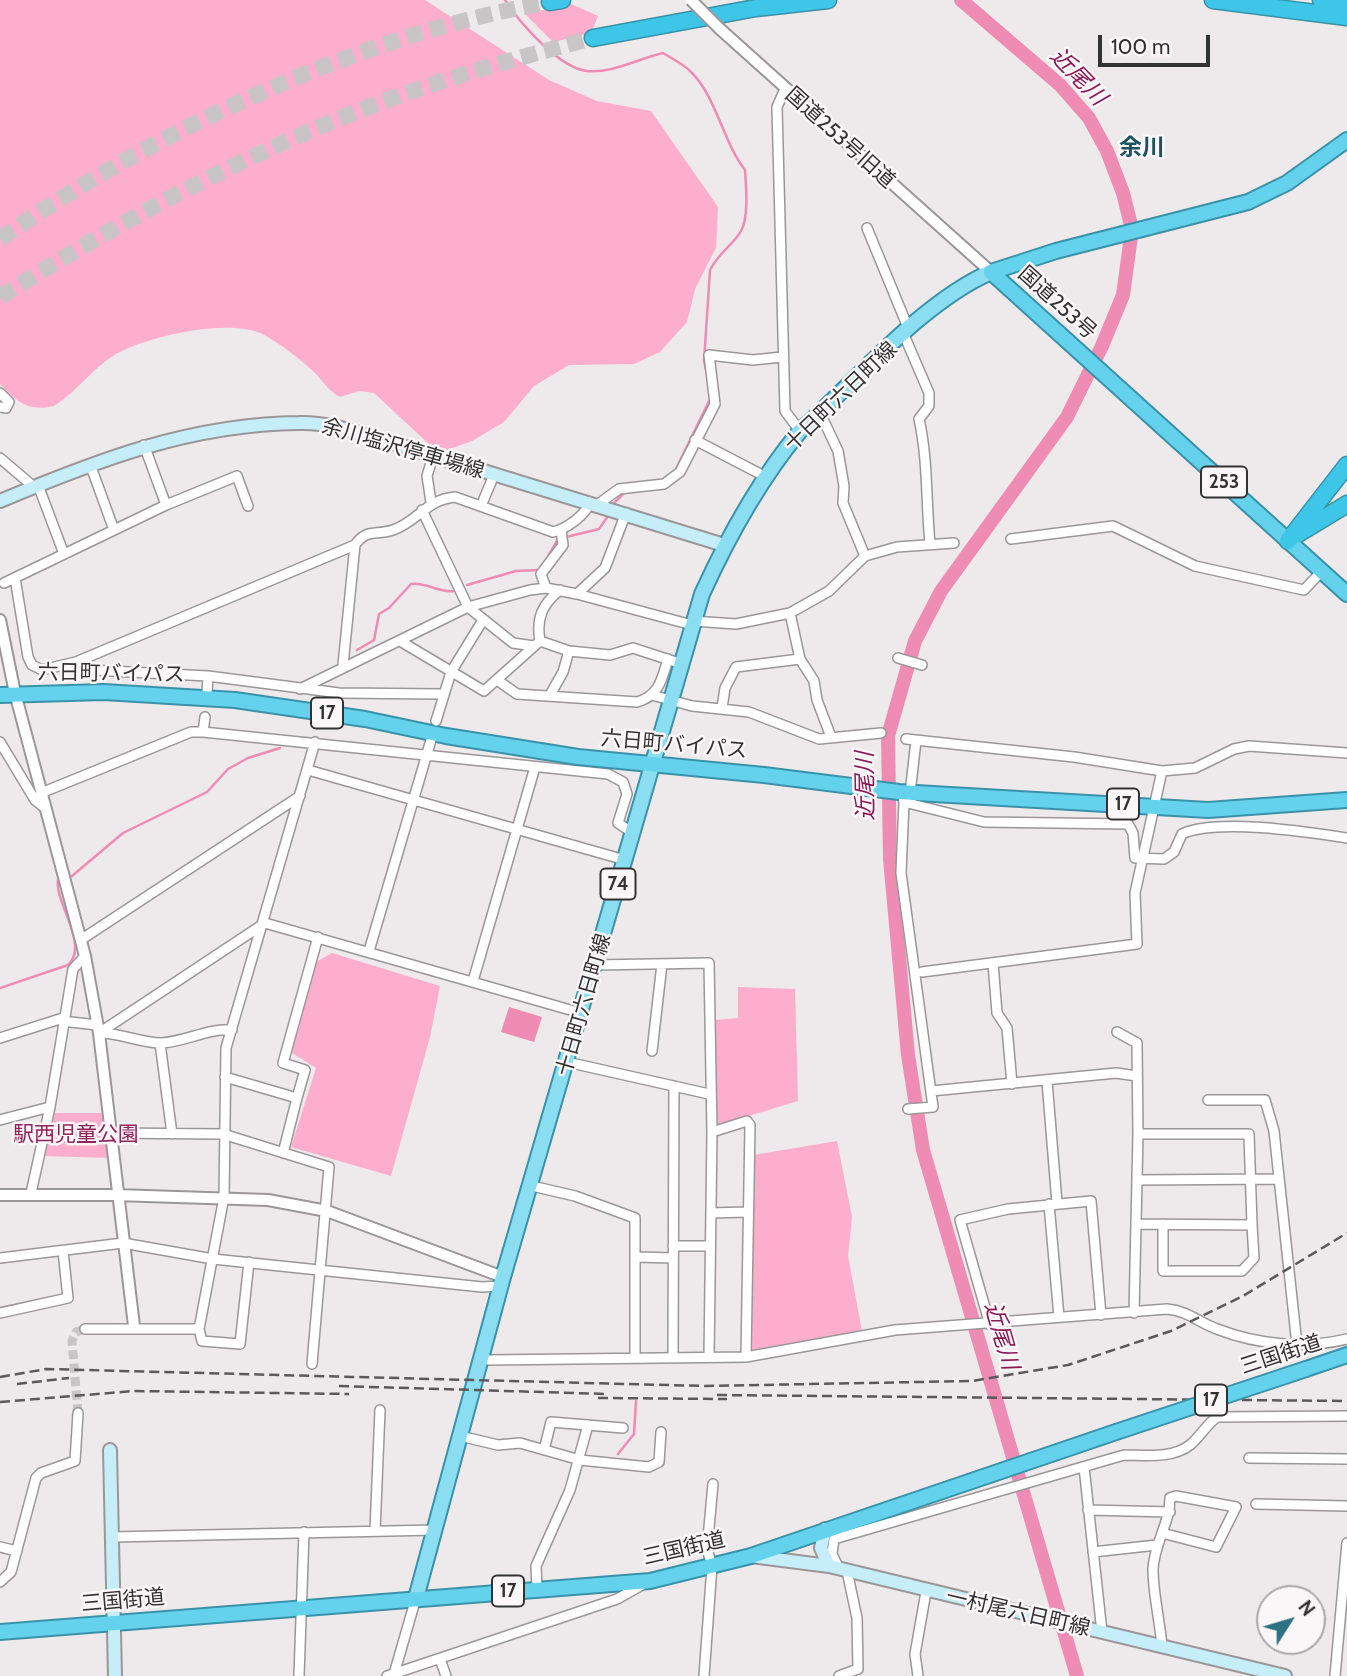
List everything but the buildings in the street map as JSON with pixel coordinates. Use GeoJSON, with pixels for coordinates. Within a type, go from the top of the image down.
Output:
{"type":"FeatureCollection","features":[{"type":"Feature","properties":{"kind":"highway"},"geometry":{"type":"LineString","coordinates":[[593,38],[746,9],[828,0]]}},
{"type":"Feature","properties":{"kind":"highway"},"geometry":{"type":"LineString","coordinates":[[1213,0],[1347,17]]}},
{"type":"Feature","properties":{"kind":"highway"},"geometry":{"type":"LineString","coordinates":[[1321,0],[1347,4]]}},
{"type":"Feature","properties":{"kind":"highway"},"geometry":{"type":"LineString","coordinates":[[1241,2],[1273,13],[1347,26]]}},
{"type":"Feature","properties":{"kind":"highway","name":"国道253号"},"geometry":{"type":"LineString","coordinates":[[991,272],[1136,230],[1227,208],[1268,193],[1306,172],[1347,140]]}},
{"type":"Feature","properties":{"kind":"highway","name":"国道253号"},"geometry":{"type":"LineString","coordinates":[[991,272],[1347,594]]}},
{"type":"Feature","properties":{"kind":"highway"},"geometry":{"type":"LineString","coordinates":[[1287,541],[1347,466]]}},
{"type":"Feature","properties":{"kind":"highway"},"geometry":{"type":"LineString","coordinates":[[1287,541],[1347,503]]}},
{"type":"Feature","properties":{"kind":"highway","name":"六日町バイパス"},"geometry":{"type":"LineString","coordinates":[[8,694],[104,692],[235,700],[365,719],[446,736],[578,757],[764,775],[904,795],[1221,810],[1347,800]]}},
{"type":"Feature","properties":{"kind":"highway","name":"三国街道"},"geometry":{"type":"LineString","coordinates":[[0,1632],[650,1580],[751,1556],[1347,1355]]}},
{"type":"Feature","properties":{"kind":"main road","name":"十日町六日町線"},"geometry":{"type":"LineString","coordinates":[[416,1598],[502,1282],[671,701],[675,662],[724,545],[800,431],[906,333],[958,290],[991,272]]}},
{"type":"Feature","properties":{"kind":"main road","name":"余川塩沢停車場線"},"geometry":{"type":"LineString","coordinates":[[0,501],[144,445],[214,431],[300,422],[338,427],[594,503],[724,545]]}},
{"type":"Feature","properties":{"kind":"main road"},"geometry":{"type":"LineString","coordinates":[[110,1450],[115,1676]]}},
{"type":"Feature","properties":{"kind":"main road"},"geometry":{"type":"LineString","coordinates":[[825,1529],[821,1548],[838,1569]]}},
{"type":"Feature","properties":{"kind":"main road","name":"一村尾六日町線"},"geometry":{"type":"LineString","coordinates":[[751,1556],[838,1569],[1285,1676]]}},
{"type":"Feature","properties":{"kind":"street","name":"国道253号旧道"},"geometry":{"type":"LineString","coordinates":[[691,0],[785,89],[991,272]]}},
{"type":"Feature","properties":{"kind":"street"},"geometry":{"type":"LineString","coordinates":[[785,89],[777,107],[782,357],[785,411],[800,431]]}},
{"type":"Feature","properties":{"kind":"street"},"geometry":{"type":"LineString","coordinates":[[867,228],[929,393],[929,406],[919,419],[925,446],[924,478],[930,544]]}},
{"type":"Feature","properties":{"kind":"street"},"geometry":{"type":"LineString","coordinates":[[15,578],[32,665],[42,670],[76,662],[355,545],[369,531],[392,531],[431,502],[455,497],[547,530],[561,530],[594,503],[630,486],[646,488],[674,480],[715,404],[709,355],[753,359],[782,357]]}},
{"type":"Feature","properties":{"kind":"street"},"geometry":{"type":"LineString","coordinates":[[0,393],[9,402],[6,408],[0,407]]}},
{"type":"Feature","properties":{"kind":"street"},"geometry":{"type":"LineString","coordinates":[[820,413],[838,451],[844,486],[843,503],[865,556]]}},
{"type":"Feature","properties":{"kind":"street"},"geometry":{"type":"LineString","coordinates":[[695,440],[768,478]]}},
{"type":"Feature","properties":{"kind":"street"},"geometry":{"type":"LineString","coordinates":[[144,445],[166,505]]}},
{"type":"Feature","properties":{"kind":"street"},"geometry":{"type":"LineString","coordinates":[[431,502],[427,475],[433,456]]}},
{"type":"Feature","properties":{"kind":"street"},"geometry":{"type":"LineString","coordinates":[[0,458],[36,486],[64,554]]}},
{"type":"Feature","properties":{"kind":"street"},"geometry":{"type":"LineString","coordinates":[[90,464],[114,530]]}},
{"type":"Feature","properties":{"kind":"street"},"geometry":{"type":"LineString","coordinates":[[481,506],[494,474]]}},
{"type":"Feature","properties":{"kind":"street"},"geometry":{"type":"LineString","coordinates":[[4,583],[166,505],[237,476],[248,506]]}},
{"type":"Feature","properties":{"kind":"street"},"geometry":{"type":"LineString","coordinates":[[422,510],[468,607],[513,643],[537,643],[569,651],[610,654],[633,648],[675,662],[652,695],[636,702],[517,694],[498,680]]}},
{"type":"Feature","properties":{"kind":"street"},"geometry":{"type":"LineString","coordinates":[[577,594],[605,568],[626,513]]}},
{"type":"Feature","properties":{"kind":"street"},"geometry":{"type":"LineString","coordinates":[[1011,539],[1113,526],[1195,566],[1304,590],[1321,572]]}},
{"type":"Feature","properties":{"kind":"street"},"geometry":{"type":"LineString","coordinates":[[546,588],[541,574],[563,545],[561,530]]}},
{"type":"Feature","properties":{"kind":"street"},"geometry":{"type":"LineString","coordinates":[[300,689],[343,665],[400,641],[468,607],[546,588],[692,623],[736,624],[790,613],[829,592],[865,556],[897,547],[954,543]]}},
{"type":"Feature","properties":{"kind":"street"},"geometry":{"type":"LineString","coordinates":[[343,665],[355,545]]}},
{"type":"Feature","properties":{"kind":"street"},"geometry":{"type":"LineString","coordinates":[[400,641],[484,691],[537,643],[541,612],[546,601],[559,590]]}},
{"type":"Feature","properties":{"kind":"street"},"geometry":{"type":"LineString","coordinates":[[790,613],[800,659],[814,681],[817,700],[831,737]]}},
{"type":"Feature","properties":{"kind":"street"},"geometry":{"type":"LineString","coordinates":[[0,620],[8,694],[41,793],[82,939],[98,1029],[116,1195],[134,1326]]}},
{"type":"Feature","properties":{"kind":"street"},"geometry":{"type":"LineString","coordinates":[[436,721],[442,694],[451,672],[483,620]]}},
{"type":"Feature","properties":{"kind":"street"},"geometry":{"type":"LineString","coordinates":[[550,695],[563,672],[569,651]]}},
{"type":"Feature","properties":{"kind":"street"},"geometry":{"type":"LineString","coordinates":[[898,657],[922,665]]}},
{"type":"Feature","properties":{"kind":"street"},"geometry":{"type":"LineString","coordinates":[[722,708],[725,688],[736,667],[800,659]]}},
{"type":"Feature","properties":{"kind":"street"},"geometry":{"type":"LineString","coordinates":[[76,662],[91,670],[208,676],[338,693],[442,694]]}},
{"type":"Feature","properties":{"kind":"street"},"geometry":{"type":"LineString","coordinates":[[207,693],[208,676]]}},
{"type":"Feature","properties":{"kind":"street"},"geometry":{"type":"LineString","coordinates":[[652,695],[671,701],[749,712],[819,739],[880,733]]}},
{"type":"Feature","properties":{"kind":"street"},"geometry":{"type":"LineString","coordinates":[[203,732],[205,717]]}},
{"type":"Feature","properties":{"kind":"street"},"geometry":{"type":"LineString","coordinates":[[41,793],[191,732],[203,732],[426,753],[608,774],[623,782],[626,794],[618,823],[633,833]]}},
{"type":"Feature","properties":{"kind":"street"},"geometry":{"type":"LineString","coordinates":[[369,951],[430,740]]}},
{"type":"Feature","properties":{"kind":"street"},"geometry":{"type":"LineString","coordinates":[[909,1109],[933,1107],[901,873],[904,795],[911,740],[1074,757],[1162,771],[1195,768],[1229,751],[1249,746],[1347,753]]}},
{"type":"Feature","properties":{"kind":"street"},"geometry":{"type":"LineString","coordinates":[[0,742],[35,800],[45,808]]}},
{"type":"Feature","properties":{"kind":"street"},"geometry":{"type":"LineString","coordinates":[[249,1262],[240,1344],[202,1340],[199,1329],[224,1197],[226,1048],[315,742]]}},
{"type":"Feature","properties":{"kind":"street"},"geometry":{"type":"LineString","coordinates":[[473,981],[535,767]]}},
{"type":"Feature","properties":{"kind":"street"},"geometry":{"type":"LineString","coordinates":[[308,770],[625,860]]}},
{"type":"Feature","properties":{"kind":"street"},"geometry":{"type":"LineString","coordinates":[[922,972],[1138,944],[1135,893],[1162,771]]}},
{"type":"Feature","properties":{"kind":"street"},"geometry":{"type":"LineString","coordinates":[[904,795],[984,822],[1128,824],[1133,833],[1135,858],[1164,859],[1174,852],[1182,834],[1204,828],[1253,827],[1347,838]]}},
{"type":"Feature","properties":{"kind":"street"},"geometry":{"type":"LineString","coordinates":[[82,939],[300,796]]}},
{"type":"Feature","properties":{"kind":"street"},"geometry":{"type":"LineString","coordinates":[[98,1029],[264,923],[581,1013]]}},
{"type":"Feature","properties":{"kind":"street"},"geometry":{"type":"LineString","coordinates":[[283,1153],[305,1070],[284,1063],[318,937]]}},
{"type":"Feature","properties":{"kind":"street"},"geometry":{"type":"LineString","coordinates":[[31,1194],[50,1107],[73,969],[85,956]]}},
{"type":"Feature","properties":{"kind":"street"},"geometry":{"type":"LineString","coordinates":[[595,965],[709,963],[709,1094],[712,1132],[709,1357]]}},
{"type":"Feature","properties":{"kind":"street"},"geometry":{"type":"LineString","coordinates":[[993,963],[998,1013],[1007,1028],[1012,1084]]}},
{"type":"Feature","properties":{"kind":"street"},"geometry":{"type":"LineString","coordinates":[[652,1051],[662,964]]}},
{"type":"Feature","properties":{"kind":"street"},"geometry":{"type":"LineString","coordinates":[[0,1038],[63,1020],[160,1043],[217,1029],[232,1030]]}},
{"type":"Feature","properties":{"kind":"street"},"geometry":{"type":"LineString","coordinates":[[1117,1032],[1137,1043],[1138,1134],[1133,1314]]}},
{"type":"Feature","properties":{"kind":"street"},"geometry":{"type":"LineString","coordinates":[[160,1043],[172,1134]]}},
{"type":"Feature","properties":{"kind":"street"},"geometry":{"type":"LineString","coordinates":[[567,1062],[709,1094]]}},
{"type":"Feature","properties":{"kind":"street"},"geometry":{"type":"LineString","coordinates":[[931,1091],[1116,1073],[1137,1076]]}},
{"type":"Feature","properties":{"kind":"street"},"geometry":{"type":"LineString","coordinates":[[225,1077],[297,1098]]}},
{"type":"Feature","properties":{"kind":"street"},"geometry":{"type":"LineString","coordinates":[[1047,1081],[1059,1317]]}},
{"type":"Feature","properties":{"kind":"street"},"geometry":{"type":"LineString","coordinates":[[673,1357],[674,1086]]}},
{"type":"Feature","properties":{"kind":"street"},"geometry":{"type":"LineString","coordinates":[[1208,1100],[1265,1100],[1274,1131],[1297,1345]]}},
{"type":"Feature","properties":{"kind":"street"},"geometry":{"type":"LineString","coordinates":[[0,1120],[50,1107]]}},
{"type":"Feature","properties":{"kind":"street"},"geometry":{"type":"LineString","coordinates":[[712,1132],[747,1121],[750,1125],[746,1357]]}},
{"type":"Feature","properties":{"kind":"street"},"geometry":{"type":"LineString","coordinates":[[109,1133],[223,1134],[329,1167],[313,1363]]}},
{"type":"Feature","properties":{"kind":"street"},"geometry":{"type":"LineString","coordinates":[[1138,1134],[1249,1134],[1254,1258],[1242,1271],[1163,1270],[1163,1224]]}},
{"type":"Feature","properties":{"kind":"street"},"geometry":{"type":"LineString","coordinates":[[1137,1180],[1279,1179]]}},
{"type":"Feature","properties":{"kind":"street"},"geometry":{"type":"LineString","coordinates":[[532,1186],[575,1196],[635,1218],[635,1357]]}},
{"type":"Feature","properties":{"kind":"street"},"geometry":{"type":"LineString","coordinates":[[0,1195],[224,1197],[268,1200],[327,1212],[502,1282]]}},
{"type":"Feature","properties":{"kind":"street"},"geometry":{"type":"LineString","coordinates":[[990,1325],[960,1220],[1053,1203],[1091,1202],[1101,1315]]}},
{"type":"Feature","properties":{"kind":"street"},"geometry":{"type":"LineString","coordinates":[[711,1213],[747,1213]]}},
{"type":"Feature","properties":{"kind":"street"},"geometry":{"type":"LineString","coordinates":[[1136,1224],[1252,1225]]}},
{"type":"Feature","properties":{"kind":"street"},"geometry":{"type":"LineString","coordinates":[[0,1258],[123,1243],[213,1259],[321,1268],[482,1287],[502,1282]]}},
{"type":"Feature","properties":{"kind":"street"},"geometry":{"type":"LineString","coordinates":[[673,1246],[710,1246]]}},
{"type":"Feature","properties":{"kind":"street"},"geometry":{"type":"LineString","coordinates":[[0,1313],[68,1298],[63,1251]]}},
{"type":"Feature","properties":{"kind":"street"},"geometry":{"type":"LineString","coordinates":[[636,1257],[673,1258]]}},
{"type":"Feature","properties":{"kind":"street"},"geometry":{"type":"LineString","coordinates":[[483,1356],[488,1360],[746,1357],[895,1330],[1185,1310],[1217,1329],[1270,1343],[1325,1344],[1347,1339]]}},
{"type":"Feature","properties":{"kind":"street"},"geometry":{"type":"LineString","coordinates":[[85,1329],[134,1326],[199,1329]]}},
{"type":"Feature","properties":{"kind":"street"},"geometry":{"type":"LineString","coordinates":[[375,1531],[380,1410]]}},
{"type":"Feature","properties":{"kind":"street"},"geometry":{"type":"LineString","coordinates":[[0,1582],[11,1572],[36,1478],[41,1473],[75,1461],[78,1413]]}},
{"type":"Feature","properties":{"kind":"street"},"geometry":{"type":"LineString","coordinates":[[839,1676],[858,1669],[857,1618],[832,1554],[834,1539],[1124,1455],[1160,1455],[1179,1451],[1190,1445],[1217,1417],[1347,1416]]}},
{"type":"Feature","properties":{"kind":"street"},"geometry":{"type":"LineString","coordinates":[[544,1450],[551,1422],[623,1428]]}},
{"type":"Feature","properties":{"kind":"street"},"geometry":{"type":"LineString","coordinates":[[537,1588],[536,1566],[580,1460],[588,1425]]}},
{"type":"Feature","properties":{"kind":"street"},"geometry":{"type":"LineString","coordinates":[[460,1436],[498,1445],[520,1443],[580,1460],[649,1467],[659,1462],[660,1432]]}},
{"type":"Feature","properties":{"kind":"street"},"geometry":{"type":"LineString","coordinates":[[1249,1458],[1347,1459]]}},
{"type":"Feature","properties":{"kind":"street"},"geometry":{"type":"LineString","coordinates":[[1084,1467],[1102,1632]]}},
{"type":"Feature","properties":{"kind":"street"},"geometry":{"type":"LineString","coordinates":[[704,1676],[712,1566],[707,1549],[713,1484]]}},
{"type":"Feature","properties":{"kind":"street"},"geometry":{"type":"LineString","coordinates":[[1161,1647],[1153,1568],[1157,1545],[1170,1512],[1170,1498],[1176,1496],[1236,1507],[1216,1547],[1162,1533]]}},
{"type":"Feature","properties":{"kind":"street"},"geometry":{"type":"LineString","coordinates":[[1256,1504],[1347,1506]]}},
{"type":"Feature","properties":{"kind":"street"},"geometry":{"type":"LineString","coordinates":[[1088,1510],[1170,1512]]}},
{"type":"Feature","properties":{"kind":"street"},"geometry":{"type":"LineString","coordinates":[[112,1537],[435,1530]]}},
{"type":"Feature","properties":{"kind":"street"},"geometry":{"type":"LineString","coordinates":[[299,1676],[304,1532]]}},
{"type":"Feature","properties":{"kind":"street"},"geometry":{"type":"LineString","coordinates":[[1335,1676],[1347,1544]]}},
{"type":"Feature","properties":{"kind":"street"},"geometry":{"type":"LineString","coordinates":[[1093,1552],[1157,1545]]}},
{"type":"Feature","properties":{"kind":"street"},"geometry":{"type":"LineString","coordinates":[[0,1547],[17,1551]]}},
{"type":"Feature","properties":{"kind":"street"},"geometry":{"type":"LineString","coordinates":[[390,1675],[617,1599],[650,1580]]}},
{"type":"Feature","properties":{"kind":"street"},"geometry":{"type":"LineString","coordinates":[[918,1676],[915,1654],[926,1592]]}},
{"type":"Feature","properties":{"kind":"street"},"geometry":{"type":"LineString","coordinates":[[390,1675],[416,1598]]}},
{"type":"Feature","properties":{"kind":"street"},"geometry":{"type":"LineString","coordinates":[[440,1659],[446,1676]]}},
{"type":"Feature","properties":{"kind":"green space"},"geometry":{"type":"Polygon","coordinates":[[[0,0],[425,0],[549,80],[597,101],[651,111],[718,207],[716,248],[695,289],[687,322],[660,352],[634,364],[569,365],[534,386],[504,422],[472,441],[447,450],[431,446],[374,393],[359,391],[340,397],[306,364],[266,336],[252,330],[234,328],[213,328],[169,335],[130,347],[107,360],[54,406],[37,408],[24,404],[0,384],[0,0]]]}},
{"type":"Feature","properties":{"kind":"green space"},"geometry":{"type":"Polygon","coordinates":[[[571,4],[598,16],[591,33],[553,42],[525,14],[571,4]]]}},
{"type":"Feature","properties":{"kind":"green space"},"geometry":{"type":"Polygon","coordinates":[[[332,953],[440,986],[430,1037],[391,1176],[291,1147],[316,1068],[292,1053],[314,963],[332,953]]]}},
{"type":"Feature","properties":{"kind":"green space"},"geometry":{"type":"Polygon","coordinates":[[[738,987],[795,989],[798,1101],[716,1126],[715,1020],[738,1018],[738,987]]]}},
{"type":"Feature","properties":{"kind":"green space","name":"駅西児童公園"},"geometry":{"type":"Polygon","coordinates":[[[49,1113],[107,1113],[112,1158],[39,1156],[49,1113]]]}},
{"type":"Feature","properties":{"kind":"green space"},"geometry":{"type":"Polygon","coordinates":[[[837,1141],[852,1217],[848,1256],[862,1331],[752,1351],[753,1155],[837,1141]]]}},
{"type":"Feature","properties":{"kind":"shaded area"},"geometry":{"type":"Polygon","coordinates":[[[509,1007],[542,1017],[534,1042],[501,1032],[509,1007]]]}},
{"type":"Feature","properties":{"kind":"waterway"},"geometry":{"type":"LineString","coordinates":[[505,0],[541,43],[576,68],[587,71],[606,70],[663,53],[688,69],[707,94],[737,159],[745,170],[746,201],[741,231],[710,270],[704,361],[708,378]]}},
{"type":"Feature","properties":{"kind":"waterway","name":"近尾川"},"geometry":{"type":"LineString","coordinates":[[961,0],[1060,85],[1089,118],[1107,151],[1123,193],[1132,229],[1123,295],[1102,346],[1067,417],[941,591],[915,641],[888,736],[890,859],[908,1055],[923,1150],[1077,1676]]}},
{"type":"Feature","properties":{"kind":"waterway"},"geometry":{"type":"LineString","coordinates":[[675,471],[710,399]]}},
{"type":"Feature","properties":{"kind":"waterway"},"geometry":{"type":"LineString","coordinates":[[615,502],[625,492]]}},
{"type":"Feature","properties":{"kind":"waterway"},"geometry":{"type":"LineString","coordinates":[[543,565],[558,539],[599,529],[608,516]]}},
{"type":"Feature","properties":{"kind":"waterway"},"geometry":{"type":"LineString","coordinates":[[467,585],[516,571],[539,570]]}},
{"type":"Feature","properties":{"kind":"waterway"},"geometry":{"type":"LineString","coordinates":[[357,650],[374,640],[379,614],[389,608],[411,584],[454,591]]}},
{"type":"Feature","properties":{"kind":"waterway"},"geometry":{"type":"LineString","coordinates":[[72,876],[123,833],[207,792],[228,769],[248,758],[280,748]]}},
{"type":"Feature","properties":{"kind":"waterway"},"geometry":{"type":"LineString","coordinates":[[0,988],[68,965],[74,956],[73,935],[61,900],[58,880]]}},
{"type":"Feature","properties":{"kind":"waterway"},"geometry":{"type":"LineString","coordinates":[[618,1454],[634,1434],[636,1401]]}},
{"type":"Feature","properties":{"kind":"tunnel"},"geometry":{"type":"LineString","coordinates":[[0,239],[125,160],[263,92],[335,62],[407,37],[479,17],[550,2]]}},
{"type":"Feature","properties":{"kind":"tunnel"},"geometry":{"type":"LineString","coordinates":[[0,297],[97,238],[196,184],[299,136],[427,86],[593,38]]}},
{"type":"Feature","properties":{"kind":"tunnel"},"geometry":{"type":"LineString","coordinates":[[78,1413],[72,1341],[76,1332],[85,1329]]}},
{"type":"Feature","properties":{"kind":"railway"},"geometry":{"type":"LineString","coordinates":[[0,1377],[46,1369],[705,1386],[972,1381],[1068,1365],[1171,1331],[1243,1296],[1347,1233]]}},
{"type":"Feature","properties":{"kind":"railway"},"geometry":{"type":"LineString","coordinates":[[17,1384],[69,1378]]}},
{"type":"Feature","properties":{"kind":"railway"},"geometry":{"type":"LineString","coordinates":[[339,1386],[608,1394]]}},
{"type":"Feature","properties":{"kind":"railway"},"geometry":{"type":"LineString","coordinates":[[0,1402],[134,1391],[349,1394]]}},
{"type":"Feature","properties":{"kind":"railway"},"geometry":{"type":"LineString","coordinates":[[717,1395],[1347,1401]]}},
{"type":"Feature","properties":{"kind":"railway"},"geometry":{"type":"LineString","coordinates":[[598,1398],[727,1399]]}},
{"type":"Feature","properties":{"kind":"district","name":"余川"},"geometry":{"type":"Point","coordinates":[1142,148]}}]}
